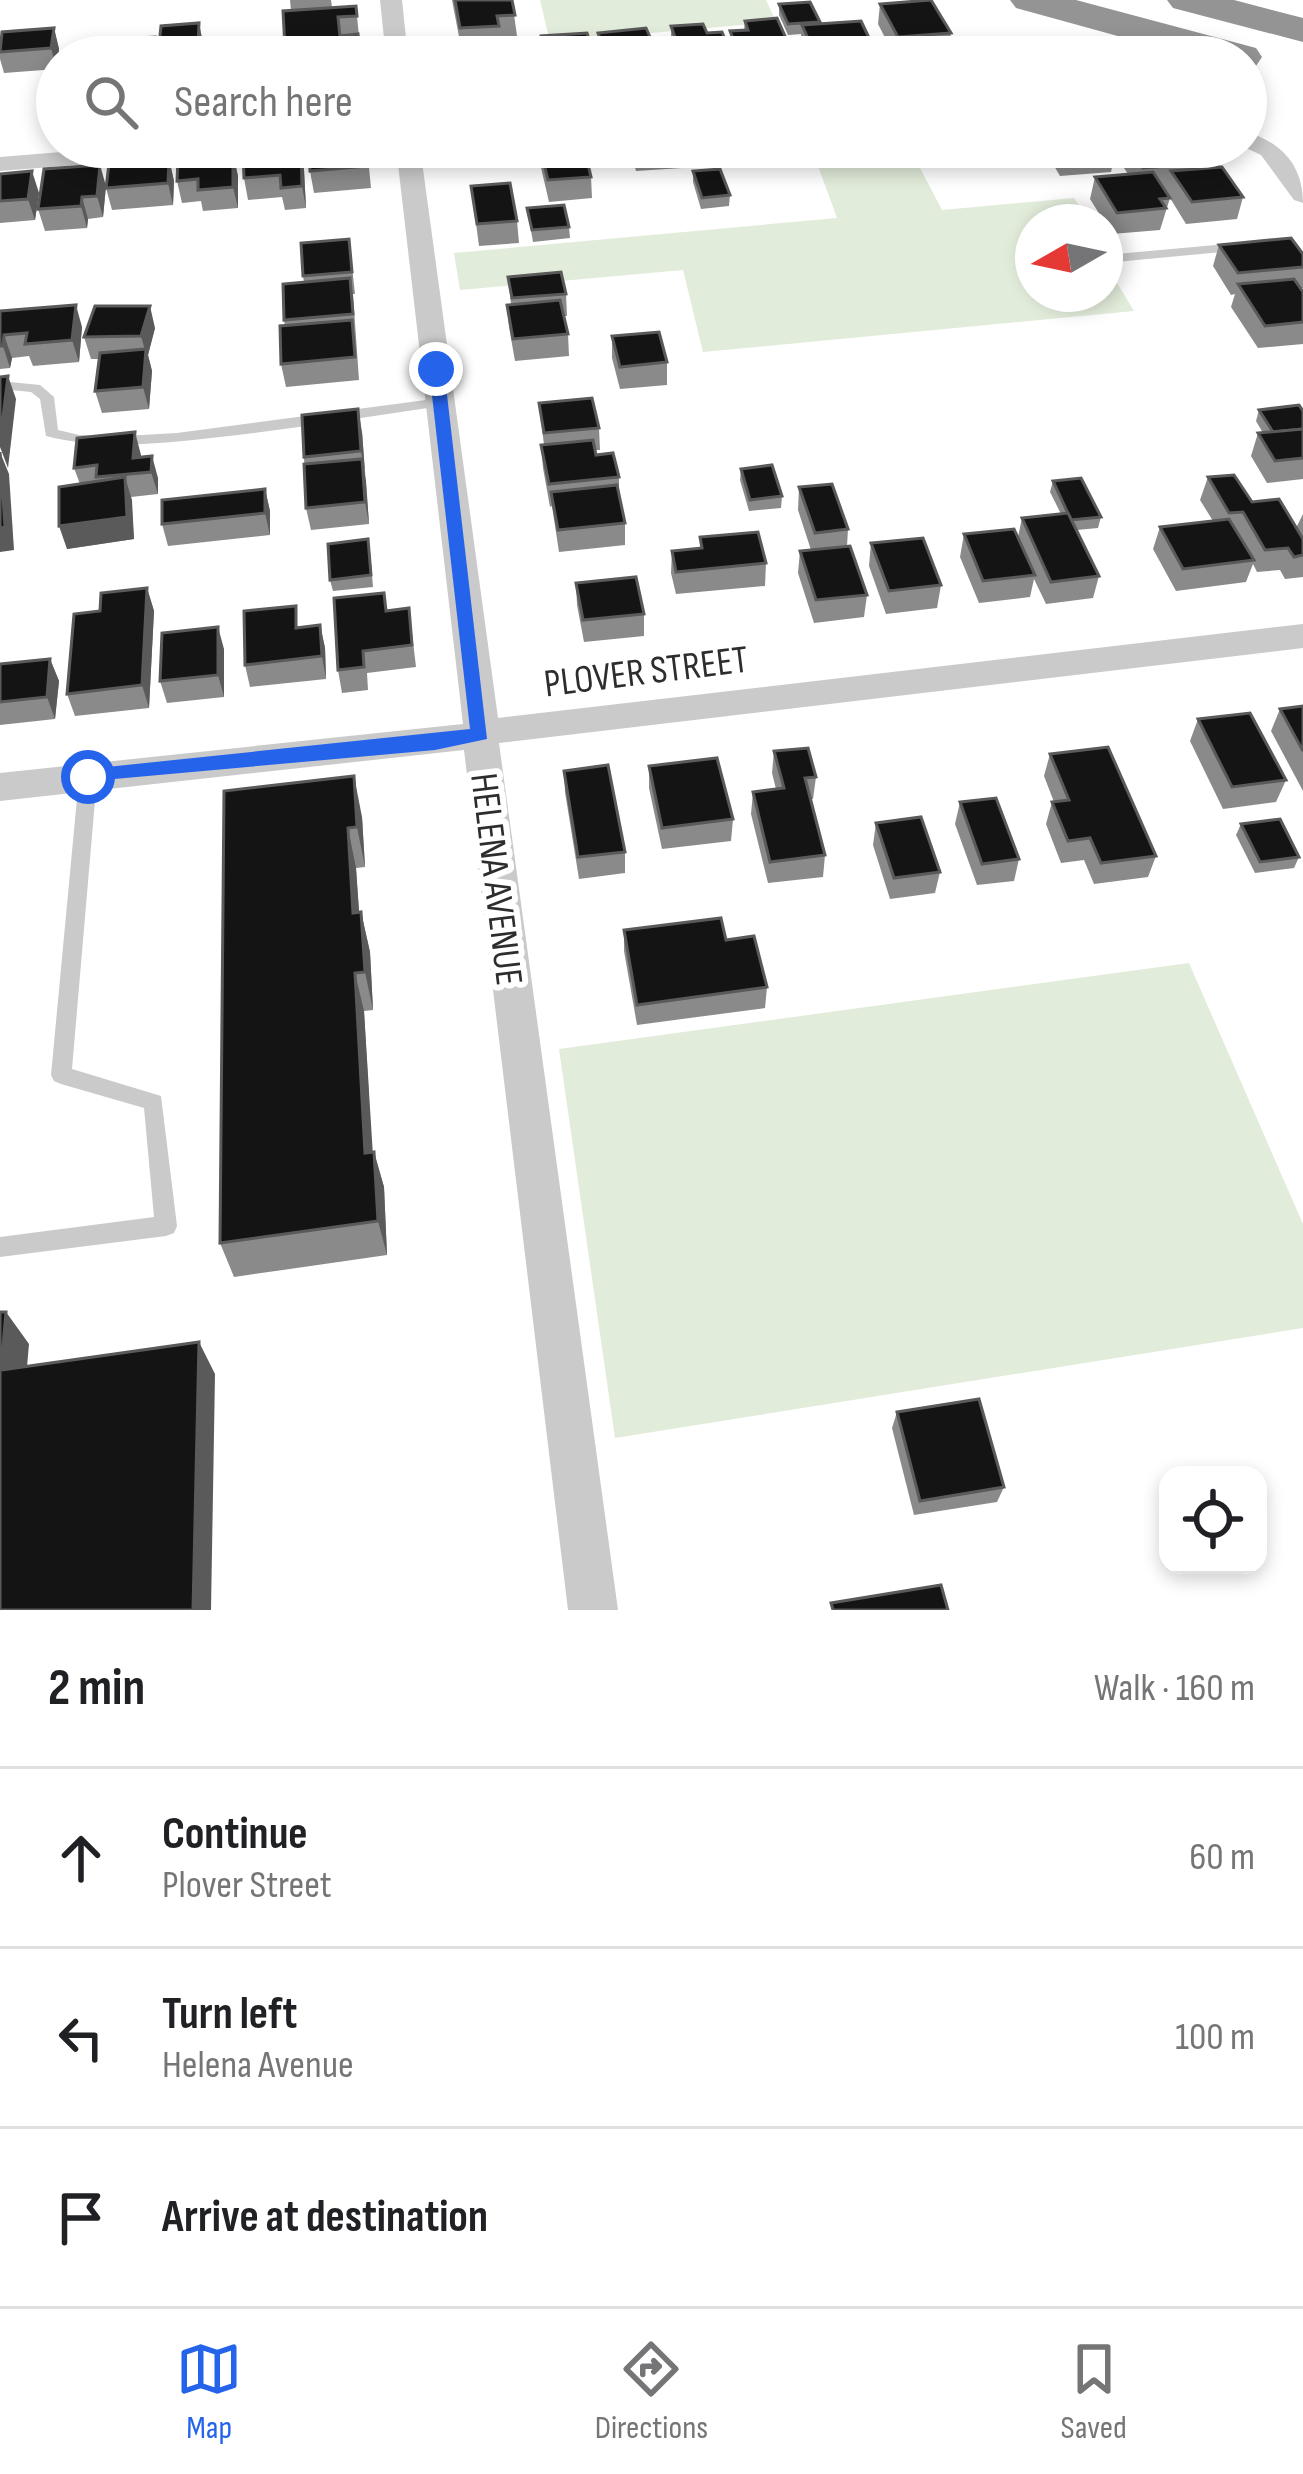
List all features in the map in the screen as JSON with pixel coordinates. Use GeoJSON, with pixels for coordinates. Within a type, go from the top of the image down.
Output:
{"type":"FeatureCollection","features":[{"type":"Feature","properties":{"kind":"highway"},"geometry":{"type":"LineString","coordinates":[[1030,0],[1162,36]]}},
{"type":"Feature","properties":{"kind":"highway"},"geometry":{"type":"LineString","coordinates":[[1187,0],[1303,30]]}},
{"type":"Feature","properties":{"kind":"street"},"geometry":{"type":"LineString","coordinates":[[391,0],[395,36]]}},
{"type":"Feature","properties":{"kind":"street"},"geometry":{"type":"LineString","coordinates":[[1267,149],[1303,195]]}},
{"type":"Feature","properties":{"kind":"street"},"geometry":{"type":"LineString","coordinates":[[0,164],[36,161]]}},
{"type":"Feature","properties":{"kind":"street","name":"HELENA AVENUE"},"geometry":{"type":"LineString","coordinates":[[410,168],[593,1610]]}},
{"type":"Feature","properties":{"kind":"street","name":"PLOVER STREET"},"geometry":{"type":"LineString","coordinates":[[0,787],[435,742],[1303,637]]}},
{"type":"Feature","properties":{"kind":"lane"},"geometry":{"type":"LineString","coordinates":[[1123,257],[1259,245]]}},
{"type":"Feature","properties":{"kind":"lane"},"geometry":{"type":"LineString","coordinates":[[0,385],[35,388],[46,398],[52,433],[90,443],[271,426],[441,401]]}},
{"type":"Feature","properties":{"kind":"lane"},"geometry":{"type":"LineString","coordinates":[[0,1246],[166,1226],[154,1102],[61,1075],[88,777]]}},
{"type":"Feature","properties":{"kind":"green space"},"geometry":{"type":"Polygon","coordinates":[[[540,0],[766,0],[776,22],[618,36],[549,36],[540,0]]]}},
{"type":"Feature","properties":{"kind":"green space"},"geometry":{"type":"Polygon","coordinates":[[[819,168],[920,168],[942,210],[1074,198],[1078,204],[1015,204],[1015,312],[1123,312],[1123,293],[1134,311],[703,352],[683,270],[460,290],[454,253],[837,218],[819,168]]]}},
{"type":"Feature","properties":{"kind":"green space"},"geometry":{"type":"Polygon","coordinates":[[[1189,963],[1303,1224],[1303,1328],[615,1438],[559,1049],[1189,963]]]}},
{"type":"Feature","properties":{"kind":"building"},"geometry":{"type":"Polygon","coordinates":[[[455,0],[512,0],[515,15],[497,16],[499,26],[460,28],[455,0]]]}},
{"type":"Feature","properties":{"kind":"building"},"geometry":{"type":"Polygon","coordinates":[[[931,0],[951,33],[897,36],[880,4],[931,0]]]}},
{"type":"Feature","properties":{"kind":"building"},"geometry":{"type":"Polygon","coordinates":[[[810,2],[820,22],[788,24],[779,4],[810,2]]]}},
{"type":"Feature","properties":{"kind":"building"},"geometry":{"type":"Polygon","coordinates":[[[356,6],[357,16],[338,17],[340,36],[284,36],[283,11],[356,6]]]}},
{"type":"Feature","properties":{"kind":"building"},"geometry":{"type":"Polygon","coordinates":[[[777,18],[785,36],[732,36],[730,31],[748,30],[745,21],[777,18]]]}},
{"type":"Feature","properties":{"kind":"building"},"geometry":{"type":"Polygon","coordinates":[[[861,21],[868,36],[807,36],[802,25],[861,21]]]}},
{"type":"Feature","properties":{"kind":"building"},"geometry":{"type":"Polygon","coordinates":[[[199,23],[198,36],[160,36],[161,26],[199,23]]]}},
{"type":"Feature","properties":{"kind":"building"},"geometry":{"type":"Polygon","coordinates":[[[703,24],[707,33],[722,32],[724,36],[675,36],[671,26],[703,24]]]}},
{"type":"Feature","properties":{"kind":"building"},"geometry":{"type":"Polygon","coordinates":[[[54,28],[53,36],[36,36],[36,49],[0,52],[2,32],[54,28]]]}},
{"type":"Feature","properties":{"kind":"building"},"geometry":{"type":"Polygon","coordinates":[[[646,28],[650,36],[599,36],[646,28]]]}},
{"type":"Feature","properties":{"kind":"building"},"geometry":{"type":"Polygon","coordinates":[[[100,168],[97,196],[82,197],[81,206],[38,209],[44,169],[100,168]]]}},
{"type":"Feature","properties":{"kind":"building"},"geometry":{"type":"Polygon","coordinates":[[[108,168],[169,168],[168,183],[106,188],[108,168]]]}},
{"type":"Feature","properties":{"kind":"building"},"geometry":{"type":"Polygon","coordinates":[[[178,168],[233,168],[233,187],[198,190],[198,179],[177,181],[178,168]]]}},
{"type":"Feature","properties":{"kind":"building"},"geometry":{"type":"Polygon","coordinates":[[[244,168],[302,168],[302,186],[281,188],[280,175],[244,178],[244,168]]]}},
{"type":"Feature","properties":{"kind":"building"},"geometry":{"type":"Polygon","coordinates":[[[545,168],[589,168],[591,177],[548,180],[545,168]]]}},
{"type":"Feature","properties":{"kind":"building"},"geometry":{"type":"Polygon","coordinates":[[[1223,168],[1243,197],[1192,202],[1171,171],[1223,168]]]}},
{"type":"Feature","properties":{"kind":"building"},"geometry":{"type":"Polygon","coordinates":[[[720,169],[730,195],[702,198],[693,171],[720,169]]]}},
{"type":"Feature","properties":{"kind":"building"},"geometry":{"type":"Polygon","coordinates":[[[32,171],[28,199],[0,201],[0,174],[32,171]]]}},
{"type":"Feature","properties":{"kind":"building"},"geometry":{"type":"Polygon","coordinates":[[[1153,172],[1170,198],[1160,199],[1166,208],[1123,212],[1123,204],[1112,204],[1095,177],[1153,172]]]}},
{"type":"Feature","properties":{"kind":"building"},"geometry":{"type":"Polygon","coordinates":[[[510,183],[517,221],[477,224],[471,186],[510,183]]]}},
{"type":"Feature","properties":{"kind":"building"},"geometry":{"type":"Polygon","coordinates":[[[564,205],[569,227],[532,230],[527,208],[564,205]]]}},
{"type":"Feature","properties":{"kind":"building"},"geometry":{"type":"Polygon","coordinates":[[[1291,238],[1303,254],[1303,267],[1238,273],[1219,245],[1291,238]]]}},
{"type":"Feature","properties":{"kind":"building"},"geometry":{"type":"Polygon","coordinates":[[[349,239],[352,272],[303,276],[301,243],[349,239]]]}},
{"type":"Feature","properties":{"kind":"building"},"geometry":{"type":"Polygon","coordinates":[[[561,272],[566,294],[512,298],[508,277],[561,272]]]}},
{"type":"Feature","properties":{"kind":"building"},"geometry":{"type":"Polygon","coordinates":[[[350,278],[353,314],[284,320],[283,284],[350,278]]]}},
{"type":"Feature","properties":{"kind":"building"},"geometry":{"type":"Polygon","coordinates":[[[1294,279],[1303,292],[1303,322],[1265,326],[1238,284],[1294,279]]]}},
{"type":"Feature","properties":{"kind":"building"},"geometry":{"type":"Polygon","coordinates":[[[560,300],[568,334],[513,339],[507,305],[560,300]]]}},
{"type":"Feature","properties":{"kind":"building"},"geometry":{"type":"Polygon","coordinates":[[[76,305],[72,340],[25,344],[27,333],[4,335],[0,346],[0,311],[76,305]]]}},
{"type":"Feature","properties":{"kind":"building"},"geometry":{"type":"Polygon","coordinates":[[[95,306],[150,306],[141,336],[84,337],[95,306]]]}},
{"type":"Feature","properties":{"kind":"building"},"geometry":{"type":"Polygon","coordinates":[[[352,320],[355,357],[281,364],[280,326],[352,320]]]}},
{"type":"Feature","properties":{"kind":"building"},"geometry":{"type":"Polygon","coordinates":[[[659,332],[667,362],[620,367],[612,336],[659,332]]]}},
{"type":"Feature","properties":{"kind":"building"},"geometry":{"type":"Polygon","coordinates":[[[146,349],[143,387],[95,391],[100,353],[146,349]]]}},
{"type":"Feature","properties":{"kind":"building"},"geometry":{"type":"Polygon","coordinates":[[[8,376],[0,442],[0,377],[8,376]]]}},
{"type":"Feature","properties":{"kind":"building"},"geometry":{"type":"Polygon","coordinates":[[[592,398],[599,428],[544,433],[539,403],[592,398]]]}},
{"type":"Feature","properties":{"kind":"building"},"geometry":{"type":"Polygon","coordinates":[[[1299,405],[1303,429],[1273,432],[1259,410],[1299,405]]]}},
{"type":"Feature","properties":{"kind":"building"},"geometry":{"type":"Polygon","coordinates":[[[358,409],[361,451],[304,457],[302,415],[358,409]]]}},
{"type":"Feature","properties":{"kind":"building"},"geometry":{"type":"Polygon","coordinates":[[[1303,429],[1303,458],[1275,461],[1258,433],[1303,429]]]}},
{"type":"Feature","properties":{"kind":"building"},"geometry":{"type":"Polygon","coordinates":[[[135,432],[133,458],[152,456],[151,472],[96,477],[97,465],[74,468],[77,438],[135,432]]]}},
{"type":"Feature","properties":{"kind":"building"},"geometry":{"type":"Polygon","coordinates":[[[593,440],[596,455],[613,453],[619,477],[549,484],[541,445],[593,440]]]}},
{"type":"Feature","properties":{"kind":"building"},"geometry":{"type":"Polygon","coordinates":[[[0,452],[5,527],[0,528],[0,452]]]}},
{"type":"Feature","properties":{"kind":"building"},"geometry":{"type":"Polygon","coordinates":[[[362,459],[365,502],[306,508],[304,464],[362,459]]]}},
{"type":"Feature","properties":{"kind":"building"},"geometry":{"type":"Polygon","coordinates":[[[772,465],[782,496],[750,500],[741,469],[772,465]]]}},
{"type":"Feature","properties":{"kind":"building"},"geometry":{"type":"Polygon","coordinates":[[[1234,475],[1252,502],[1279,499],[1303,539],[1303,555],[1294,557],[1288,548],[1265,550],[1243,512],[1229,513],[1208,477],[1234,475]]]}},
{"type":"Feature","properties":{"kind":"building"},"geometry":{"type":"Polygon","coordinates":[[[125,477],[127,517],[59,526],[59,487],[125,477]]]}},
{"type":"Feature","properties":{"kind":"building"},"geometry":{"type":"Polygon","coordinates":[[[1081,478],[1101,517],[1071,520],[1053,481],[1081,478]]]}},
{"type":"Feature","properties":{"kind":"building"},"geometry":{"type":"Polygon","coordinates":[[[832,484],[848,529],[815,533],[799,487],[832,484]]]}},
{"type":"Feature","properties":{"kind":"building"},"geometry":{"type":"Polygon","coordinates":[[[617,485],[625,523],[558,530],[551,492],[617,485]]]}},
{"type":"Feature","properties":{"kind":"building"},"geometry":{"type":"Polygon","coordinates":[[[265,489],[265,513],[162,524],[162,500],[265,489]]]}},
{"type":"Feature","properties":{"kind":"building"},"geometry":{"type":"Polygon","coordinates":[[[1068,513],[1099,576],[1051,582],[1022,518],[1068,513]]]}},
{"type":"Feature","properties":{"kind":"building"},"geometry":{"type":"Polygon","coordinates":[[[1229,519],[1254,560],[1183,569],[1160,527],[1229,519]]]}},
{"type":"Feature","properties":{"kind":"building"},"geometry":{"type":"Polygon","coordinates":[[[1014,529],[1035,575],[983,581],[964,534],[1014,529]]]}},
{"type":"Feature","properties":{"kind":"building"},"geometry":{"type":"Polygon","coordinates":[[[758,532],[766,563],[676,572],[672,551],[702,548],[700,537],[758,532]]]}},
{"type":"Feature","properties":{"kind":"building"},"geometry":{"type":"Polygon","coordinates":[[[923,538],[941,585],[889,591],[871,543],[923,538]]]}},
{"type":"Feature","properties":{"kind":"building"},"geometry":{"type":"Polygon","coordinates":[[[368,539],[371,575],[330,580],[328,544],[368,539]]]}},
{"type":"Feature","properties":{"kind":"building"},"geometry":{"type":"Polygon","coordinates":[[[850,546],[867,595],[816,600],[800,551],[850,546]]]}},
{"type":"Feature","properties":{"kind":"building"},"geometry":{"type":"Polygon","coordinates":[[[636,577],[644,614],[583,620],[576,583],[636,577]]]}},
{"type":"Feature","properties":{"kind":"building"},"geometry":{"type":"Polygon","coordinates":[[[147,588],[142,685],[67,694],[74,614],[100,611],[101,593],[147,588]]]}},
{"type":"Feature","properties":{"kind":"building"},"geometry":{"type":"Polygon","coordinates":[[[384,593],[386,611],[409,608],[412,645],[363,651],[364,667],[338,670],[334,598],[384,593]]]}},
{"type":"Feature","properties":{"kind":"building"},"geometry":{"type":"Polygon","coordinates":[[[296,606],[296,628],[320,625],[322,656],[245,665],[244,611],[296,606]]]}},
{"type":"Feature","properties":{"kind":"building"},"geometry":{"type":"Polygon","coordinates":[[[218,627],[218,675],[160,681],[162,633],[218,627]]]}},
{"type":"Feature","properties":{"kind":"building"},"geometry":{"type":"Polygon","coordinates":[[[50,659],[47,697],[0,702],[0,664],[50,659]]]}},
{"type":"Feature","properties":{"kind":"building"},"geometry":{"type":"Polygon","coordinates":[[[1303,706],[1303,751],[1280,709],[1303,706]]]}},
{"type":"Feature","properties":{"kind":"building"},"geometry":{"type":"Polygon","coordinates":[[[1250,713],[1286,780],[1232,787],[1198,719],[1250,713]]]}},
{"type":"Feature","properties":{"kind":"building"},"geometry":{"type":"Polygon","coordinates":[[[1108,747],[1156,856],[1101,863],[1090,838],[1068,841],[1052,802],[1069,800],[1050,754],[1108,747]]]}},
{"type":"Feature","properties":{"kind":"building"},"geometry":{"type":"Polygon","coordinates":[[[808,748],[816,777],[805,778],[825,855],[770,862],[753,792],[784,788],[774,751],[808,748]]]}},
{"type":"Feature","properties":{"kind":"building"},"geometry":{"type":"Polygon","coordinates":[[[717,758],[733,819],[662,828],[649,766],[717,758]]]}},
{"type":"Feature","properties":{"kind":"building"},"geometry":{"type":"Polygon","coordinates":[[[608,765],[625,852],[578,857],[564,771],[608,765]]]}},
{"type":"Feature","properties":{"kind":"building"},"geometry":{"type":"Polygon","coordinates":[[[354,776],[357,827],[348,828],[353,913],[361,912],[365,972],[355,973],[365,1153],[374,1152],[378,1221],[220,1243],[224,791],[354,776]]]}},
{"type":"Feature","properties":{"kind":"building"},"geometry":{"type":"Polygon","coordinates":[[[996,798],[1019,859],[982,864],[960,802],[996,798]]]}},
{"type":"Feature","properties":{"kind":"building"},"geometry":{"type":"Polygon","coordinates":[[[921,817],[940,872],[894,878],[876,823],[921,817]]]}},
{"type":"Feature","properties":{"kind":"building"},"geometry":{"type":"Polygon","coordinates":[[[1280,819],[1299,857],[1260,862],[1241,824],[1280,819]]]}},
{"type":"Feature","properties":{"kind":"building"},"geometry":{"type":"Polygon","coordinates":[[[721,918],[726,940],[754,936],[767,987],[637,1005],[624,930],[721,918]]]}},
{"type":"Feature","properties":{"kind":"building"},"geometry":{"type":"Polygon","coordinates":[[[0,1312],[6,1312],[1,1370],[199,1342],[193,1610],[0,1610],[0,1312]]]}},
{"type":"Feature","properties":{"kind":"building"},"geometry":{"type":"Polygon","coordinates":[[[979,1399],[1004,1487],[920,1501],[897,1412],[979,1399]]]}},
{"type":"Feature","properties":{"kind":"building"},"geometry":{"type":"Polygon","coordinates":[[[941,1585],[948,1610],[833,1610],[831,1603],[941,1585]]]}},
{"type":"Feature","properties":{"kind":"route"},"geometry":{"type":"LineString","coordinates":[[88,777],[480,734],[436,369]]}}]}
